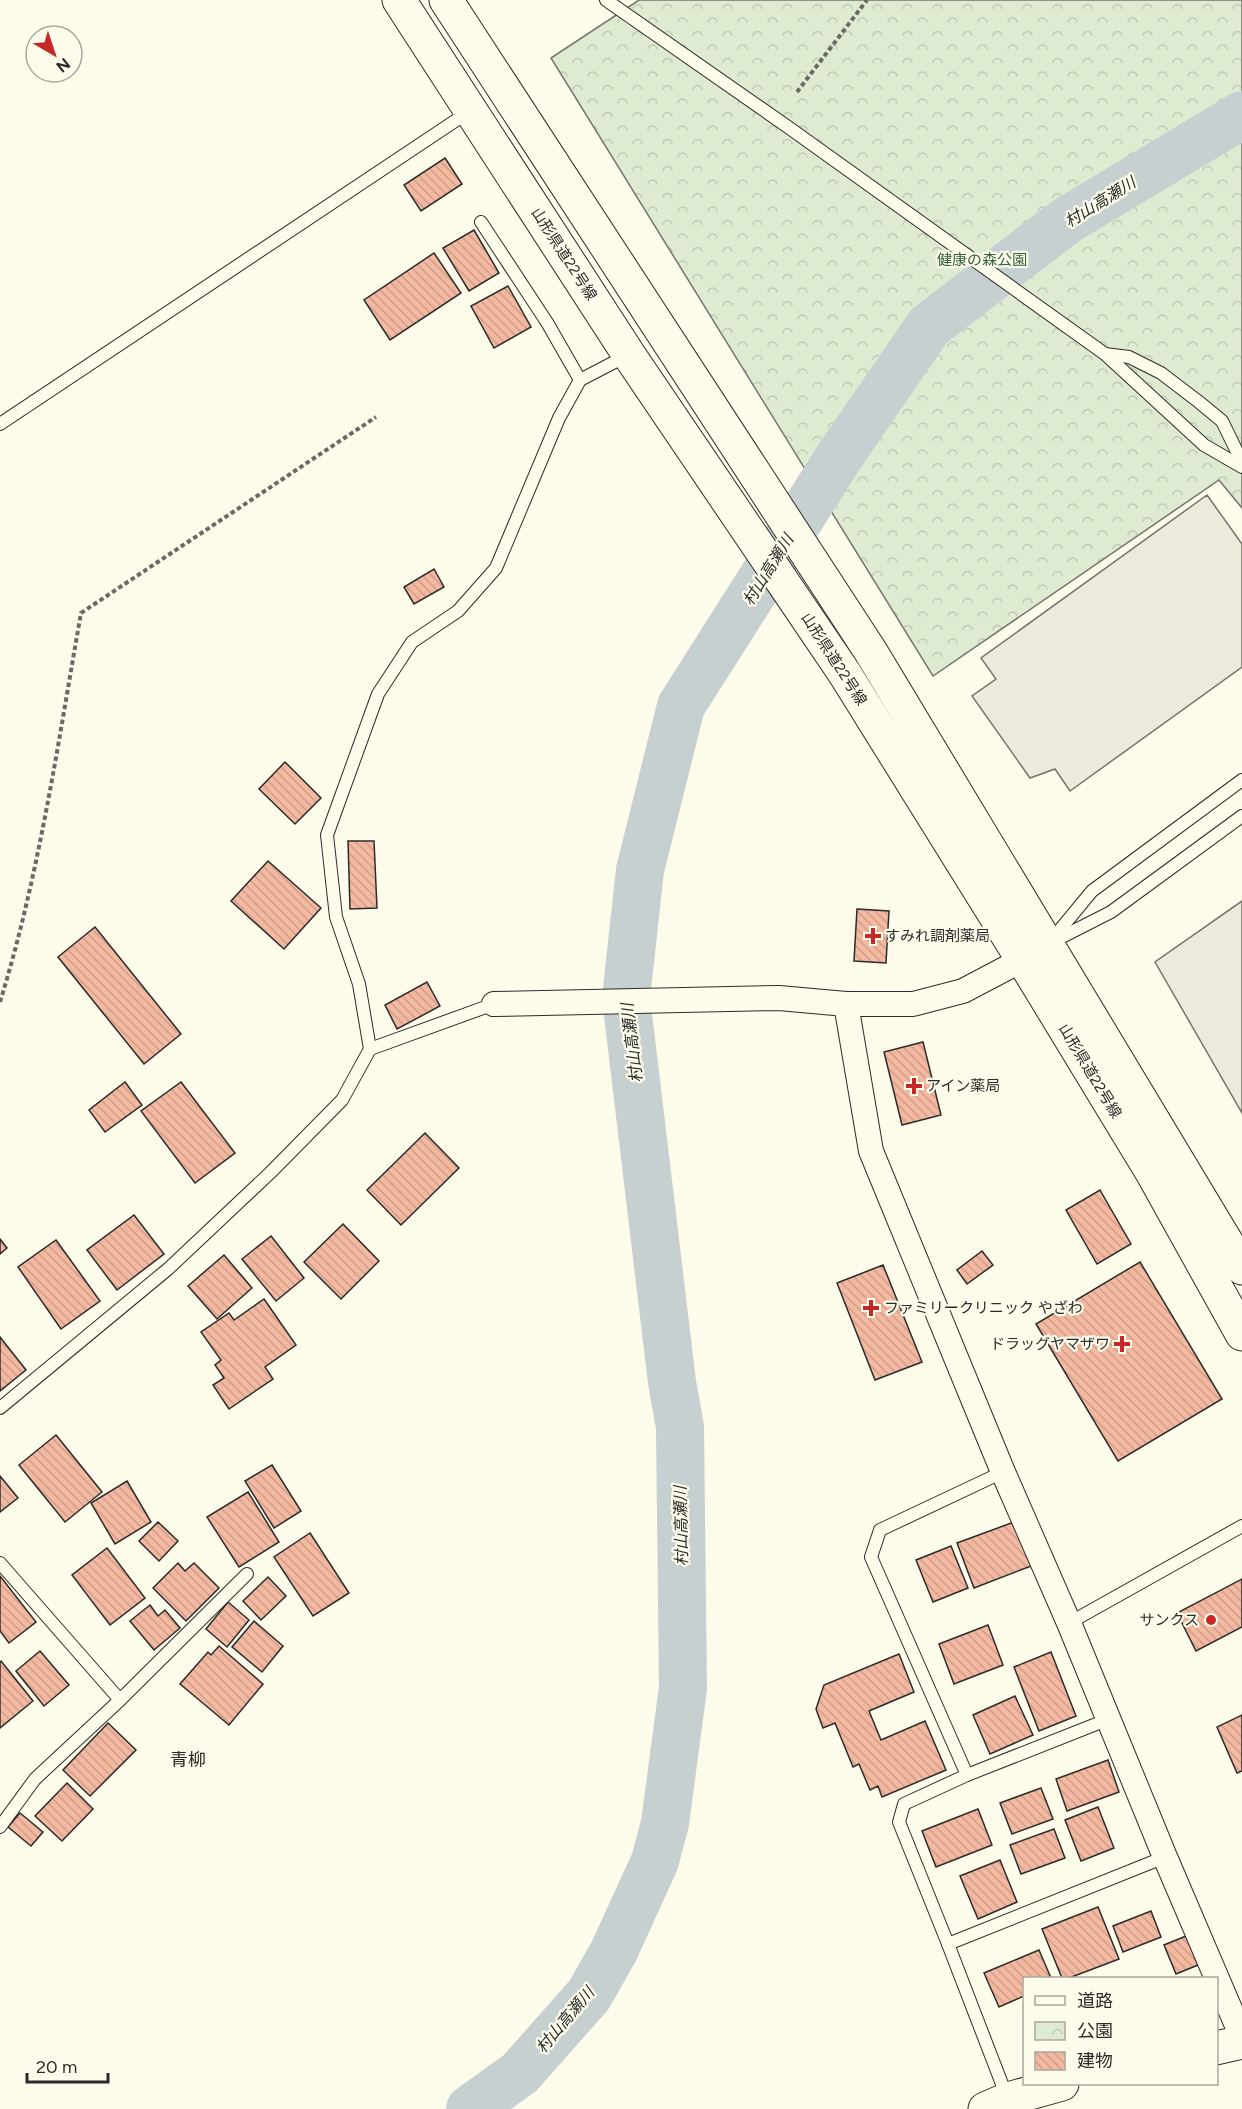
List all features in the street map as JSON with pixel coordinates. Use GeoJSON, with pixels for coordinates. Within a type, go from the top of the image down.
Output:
{"type":"FeatureCollection","features":[{"type":"Feature","properties":{"kind":"main road","name":"山形県道22号線"},"geometry":{"type":"LineString","coordinates":[[399,0],[629,355],[1036,952],[1242,1268]]}},
{"type":"Feature","properties":{"kind":"main road","name":"山形県道22号線"},"geometry":{"type":"LineString","coordinates":[[446,0],[871,652],[1242,1334]]}},
{"type":"Feature","properties":{"kind":"main road"},"geometry":{"type":"LineString","coordinates":[[1218,2048],[1242,2043]]}},
{"type":"Feature","properties":{"kind":"main road"},"geometry":{"type":"LineString","coordinates":[[996,2104],[1059,2085]]}},
{"type":"Feature","properties":{"kind":"street"},"geometry":{"type":"LineString","coordinates":[[494,1004],[779,998],[846,1004],[913,1004],[963,992],[1036,952]]}},
{"type":"Feature","properties":{"kind":"street"},"geometry":{"type":"LineString","coordinates":[[846,1004],[871,1152],[1216,1977]]}},
{"type":"Feature","properties":{"kind":"street"},"geometry":{"type":"LineString","coordinates":[[1218,1981],[1242,2037]]}},
{"type":"Feature","properties":{"kind":"lane"},"geometry":{"type":"LineString","coordinates":[[606,0],[1105,354],[1204,446],[1242,467]]}},
{"type":"Feature","properties":{"kind":"lane"},"geometry":{"type":"LineString","coordinates":[[0,424],[470,111]]}},
{"type":"Feature","properties":{"kind":"lane"},"geometry":{"type":"LineString","coordinates":[[481,222],[548,324],[580,380]]}},
{"type":"Feature","properties":{"kind":"lane"},"geometry":{"type":"LineString","coordinates":[[1105,354],[1129,357],[1150,367],[1198,402],[1222,421],[1242,462]]}},
{"type":"Feature","properties":{"kind":"lane"},"geometry":{"type":"LineString","coordinates":[[0,1408],[168,1269],[271,1172],[342,1100],[370,1049],[359,984],[336,917],[327,834],[378,694],[412,642],[458,611],[496,568],[559,418],[580,380],[629,355]]}},
{"type":"Feature","properties":{"kind":"lane"},"geometry":{"type":"LineString","coordinates":[[1036,952],[1092,891],[1242,780]]}},
{"type":"Feature","properties":{"kind":"lane"},"geometry":{"type":"LineString","coordinates":[[1036,952],[1111,912],[1242,816]]}},
{"type":"Feature","properties":{"kind":"lane"},"geometry":{"type":"LineString","coordinates":[[370,1049],[494,1004]]}},
{"type":"Feature","properties":{"kind":"lane"},"geometry":{"type":"LineString","coordinates":[[967,1775],[871,1557],[880,1530],[1003,1472]]}},
{"type":"Feature","properties":{"kind":"lane"},"geometry":{"type":"LineString","coordinates":[[1069,1623],[1242,1526]]}},
{"type":"Feature","properties":{"kind":"lane"},"geometry":{"type":"LineString","coordinates":[[0,1563],[120,1700]]}},
{"type":"Feature","properties":{"kind":"lane"},"geometry":{"type":"LineString","coordinates":[[0,1827],[35,1779],[120,1700],[248,1574]]}},
{"type":"Feature","properties":{"kind":"lane"},"geometry":{"type":"LineString","coordinates":[[996,2104],[948,1944],[899,1822],[904,1804],[967,1775],[1109,1719]]}},
{"type":"Feature","properties":{"kind":"lane"},"geometry":{"type":"LineString","coordinates":[[948,1944],[1165,1857]]}},
{"type":"Feature","properties":{"kind":"path"},"geometry":{"type":"LineString","coordinates":[[797,92],[867,0]]}},
{"type":"Feature","properties":{"kind":"path"},"geometry":{"type":"LineString","coordinates":[[0,1002],[17,946],[50,784],[81,613],[376,417]]}},
{"type":"Feature","properties":{"kind":"green space","name":"健康の森公園"},"geometry":{"type":"Polygon","coordinates":[[[639,0],[1242,0],[1242,508],[1219,480],[933,676],[551,58],[639,0]]]}},
{"type":"Feature","properties":{"kind":"shaded area"},"geometry":{"type":"Polygon","coordinates":[[[1207,495],[1242,544],[1242,667],[1070,791],[1055,769],[1030,778],[972,696],[996,679],[981,658],[1207,495]]]}},
{"type":"Feature","properties":{"kind":"shaded area"},"geometry":{"type":"Polygon","coordinates":[[[1242,901],[1242,1113],[1155,962],[1242,901]]]}},
{"type":"Feature","properties":{"kind":"building"},"geometry":{"type":"Polygon","coordinates":[[[445,158],[462,184],[421,211],[404,185],[445,158]]]}},
{"type":"Feature","properties":{"kind":"building"},"geometry":{"type":"Polygon","coordinates":[[[474,230],[499,273],[469,291],[443,248],[474,230]]]}},
{"type":"Feature","properties":{"kind":"building"},"geometry":{"type":"Polygon","coordinates":[[[434,253],[461,293],[390,340],[364,300],[434,253]]]}},
{"type":"Feature","properties":{"kind":"building"},"geometry":{"type":"Polygon","coordinates":[[[508,286],[531,327],[494,348],[471,306],[508,286]]]}},
{"type":"Feature","properties":{"kind":"building"},"geometry":{"type":"Polygon","coordinates":[[[434,569],[444,587],[414,604],[404,587],[434,569]]]}},
{"type":"Feature","properties":{"kind":"building"},"geometry":{"type":"Polygon","coordinates":[[[285,762],[321,798],[295,824],[259,789],[285,762]]]}},
{"type":"Feature","properties":{"kind":"building"},"geometry":{"type":"Polygon","coordinates":[[[348,841],[374,841],[377,908],[350,909],[348,841]]]}},
{"type":"Feature","properties":{"kind":"building"},"geometry":{"type":"Polygon","coordinates":[[[268,861],[321,908],[284,949],[231,901],[268,861]]]}},
{"type":"Feature","properties":{"kind":"building"},"geometry":{"type":"Polygon","coordinates":[[[857,909],[889,911],[886,963],[854,961],[857,909]]]}},
{"type":"Feature","properties":{"kind":"building"},"geometry":{"type":"Polygon","coordinates":[[[95,927],[181,1034],[144,1064],[58,957],[95,927]]]}},
{"type":"Feature","properties":{"kind":"building"},"geometry":{"type":"Polygon","coordinates":[[[427,982],[440,1006],[397,1029],[385,1005],[427,982]]]}},
{"type":"Feature","properties":{"kind":"building"},"geometry":{"type":"Polygon","coordinates":[[[923,1042],[941,1115],[902,1125],[884,1052],[923,1042]]]}},
{"type":"Feature","properties":{"kind":"building"},"geometry":{"type":"Polygon","coordinates":[[[125,1082],[142,1105],[105,1132],[89,1110],[125,1082]]]}},
{"type":"Feature","properties":{"kind":"building"},"geometry":{"type":"Polygon","coordinates":[[[181,1082],[235,1153],[195,1183],[141,1111],[181,1082]]]}},
{"type":"Feature","properties":{"kind":"building"},"geometry":{"type":"Polygon","coordinates":[[[425,1133],[459,1168],[401,1225],[367,1190],[425,1133]]]}},
{"type":"Feature","properties":{"kind":"building"},"geometry":{"type":"Polygon","coordinates":[[[1100,1190],[1131,1244],[1097,1264],[1066,1210],[1100,1190]]]}},
{"type":"Feature","properties":{"kind":"building"},"geometry":{"type":"Polygon","coordinates":[[[134,1215],[164,1254],[117,1290],[87,1250],[134,1215]]]}},
{"type":"Feature","properties":{"kind":"building"},"geometry":{"type":"Polygon","coordinates":[[[343,1224],[379,1261],[341,1299],[304,1262],[343,1224]]]}},
{"type":"Feature","properties":{"kind":"building"},"geometry":{"type":"Polygon","coordinates":[[[271,1236],[304,1278],[276,1301],[242,1259],[271,1236]]]}},
{"type":"Feature","properties":{"kind":"building"},"geometry":{"type":"Polygon","coordinates":[[[0,1239],[7,1248],[0,1254],[0,1239]]]}},
{"type":"Feature","properties":{"kind":"building"},"geometry":{"type":"Polygon","coordinates":[[[56,1240],[100,1301],[61,1329],[18,1267],[56,1240]]]}},
{"type":"Feature","properties":{"kind":"building"},"geometry":{"type":"Polygon","coordinates":[[[982,1251],[993,1265],[967,1284],[957,1270],[982,1251]]]}},
{"type":"Feature","properties":{"kind":"building"},"geometry":{"type":"Polygon","coordinates":[[[224,1255],[252,1288],[217,1319],[188,1286],[224,1255]]]}},
{"type":"Feature","properties":{"kind":"building"},"geometry":{"type":"Polygon","coordinates":[[[1140,1262],[1222,1399],[1118,1461],[1036,1324],[1140,1262]]]}},
{"type":"Feature","properties":{"kind":"building"},"geometry":{"type":"Polygon","coordinates":[[[883,1265],[922,1362],[875,1380],[837,1283],[883,1265]]]}},
{"type":"Feature","properties":{"kind":"building"},"geometry":{"type":"Polygon","coordinates":[[[264,1299],[296,1345],[265,1367],[273,1379],[229,1409],[213,1385],[224,1378],[215,1365],[221,1360],[201,1332],[229,1313],[234,1320],[264,1299]]]}},
{"type":"Feature","properties":{"kind":"building"},"geometry":{"type":"Polygon","coordinates":[[[0,1337],[26,1370],[0,1391],[0,1337]]]}},
{"type":"Feature","properties":{"kind":"building"},"geometry":{"type":"Polygon","coordinates":[[[56,1435],[102,1492],[65,1522],[19,1465],[56,1435]]]}},
{"type":"Feature","properties":{"kind":"building"},"geometry":{"type":"Polygon","coordinates":[[[272,1465],[301,1511],[274,1528],[245,1481],[272,1465]]]}},
{"type":"Feature","properties":{"kind":"building"},"geometry":{"type":"Polygon","coordinates":[[[0,1476],[18,1498],[0,1512],[0,1476]]]}},
{"type":"Feature","properties":{"kind":"building"},"geometry":{"type":"Polygon","coordinates":[[[127,1481],[151,1522],[115,1544],[91,1503],[127,1481]]]}},
{"type":"Feature","properties":{"kind":"building"},"geometry":{"type":"Polygon","coordinates":[[[248,1492],[279,1542],[239,1567],[207,1517],[248,1492]]]}},
{"type":"Feature","properties":{"kind":"building"},"geometry":{"type":"Polygon","coordinates":[[[158,1522],[178,1541],[159,1561],[139,1541],[158,1522]]]}},
{"type":"Feature","properties":{"kind":"building"},"geometry":{"type":"Polygon","coordinates":[[[1014,1522],[1031,1566],[974,1588],[957,1543],[1014,1522]]]}},
{"type":"Feature","properties":{"kind":"building"},"geometry":{"type":"Polygon","coordinates":[[[310,1533],[349,1593],[313,1616],[274,1557],[310,1533]]]}},
{"type":"Feature","properties":{"kind":"building"},"geometry":{"type":"Polygon","coordinates":[[[951,1546],[968,1588],[933,1602],[916,1560],[951,1546]]]}},
{"type":"Feature","properties":{"kind":"building"},"geometry":{"type":"Polygon","coordinates":[[[107,1548],[145,1598],[110,1625],[72,1575],[107,1548]]]}},
{"type":"Feature","properties":{"kind":"building"},"geometry":{"type":"Polygon","coordinates":[[[178,1563],[185,1571],[194,1563],[219,1588],[186,1621],[153,1588],[178,1563]]]}},
{"type":"Feature","properties":{"kind":"building"},"geometry":{"type":"Polygon","coordinates":[[[0,1576],[36,1622],[9,1643],[0,1631],[0,1576]]]}},
{"type":"Feature","properties":{"kind":"building"},"geometry":{"type":"Polygon","coordinates":[[[268,1577],[286,1596],[261,1620],[243,1601],[268,1577]]]}},
{"type":"Feature","properties":{"kind":"building","name":"サンクス"},"geometry":{"type":"Polygon","coordinates":[[[1242,1579],[1242,1627],[1196,1651],[1177,1613],[1242,1579]]]}},
{"type":"Feature","properties":{"kind":"building"},"geometry":{"type":"Polygon","coordinates":[[[228,1602],[249,1620],[227,1647],[206,1629],[228,1602]]]}},
{"type":"Feature","properties":{"kind":"building"},"geometry":{"type":"Polygon","coordinates":[[[150,1605],[158,1616],[165,1610],[180,1628],[154,1650],[130,1621],[150,1605]]]}},
{"type":"Feature","properties":{"kind":"building"},"geometry":{"type":"Polygon","coordinates":[[[254,1621],[283,1646],[262,1672],[232,1647],[254,1621]]]}},
{"type":"Feature","properties":{"kind":"building"},"geometry":{"type":"Polygon","coordinates":[[[988,1625],[1003,1665],[954,1684],[939,1644],[988,1625]]]}},
{"type":"Feature","properties":{"kind":"building"},"geometry":{"type":"Polygon","coordinates":[[[219,1646],[263,1684],[229,1725],[180,1684],[208,1652],[211,1655],[219,1646]]]}},
{"type":"Feature","properties":{"kind":"building"},"geometry":{"type":"Polygon","coordinates":[[[40,1651],[69,1685],[44,1706],[16,1671],[40,1651]]]}},
{"type":"Feature","properties":{"kind":"building"},"geometry":{"type":"Polygon","coordinates":[[[1051,1652],[1076,1716],[1039,1731],[1014,1667],[1051,1652]]]}},
{"type":"Feature","properties":{"kind":"building"},"geometry":{"type":"Polygon","coordinates":[[[899,1654],[914,1692],[869,1711],[881,1740],[925,1721],[946,1770],[882,1797],[878,1786],[870,1790],[859,1764],[853,1767],[835,1723],[823,1728],[816,1709],[824,1685],[899,1654]]]}},
{"type":"Feature","properties":{"kind":"building"},"geometry":{"type":"Polygon","coordinates":[[[0,1662],[33,1701],[0,1728],[0,1662]]]}},
{"type":"Feature","properties":{"kind":"building"},"geometry":{"type":"Polygon","coordinates":[[[1015,1696],[1033,1735],[990,1754],[973,1715],[1015,1696]]]}},
{"type":"Feature","properties":{"kind":"building"},"geometry":{"type":"Polygon","coordinates":[[[1242,1715],[1242,1771],[1237,1773],[1217,1727],[1242,1715]]]}},
{"type":"Feature","properties":{"kind":"building"},"geometry":{"type":"Polygon","coordinates":[[[108,1723],[136,1750],[90,1796],[63,1770],[108,1723]]]}},
{"type":"Feature","properties":{"kind":"building"},"geometry":{"type":"Polygon","coordinates":[[[1108,1760],[1119,1792],[1067,1811],[1056,1779],[1108,1760]]]}},
{"type":"Feature","properties":{"kind":"building"},"geometry":{"type":"Polygon","coordinates":[[[67,1783],[93,1809],[62,1841],[35,1816],[67,1783]]]}},
{"type":"Feature","properties":{"kind":"building"},"geometry":{"type":"Polygon","coordinates":[[[1041,1788],[1053,1819],[1012,1834],[1000,1803],[1041,1788]]]}},
{"type":"Feature","properties":{"kind":"building"},"geometry":{"type":"Polygon","coordinates":[[[1098,1807],[1114,1848],[1081,1861],[1065,1820],[1098,1807]]]}},
{"type":"Feature","properties":{"kind":"building"},"geometry":{"type":"Polygon","coordinates":[[[978,1809],[992,1845],[936,1867],[922,1831],[978,1809]]]}},
{"type":"Feature","properties":{"kind":"building"},"geometry":{"type":"Polygon","coordinates":[[[20,1813],[43,1832],[31,1846],[8,1827],[20,1813]]]}},
{"type":"Feature","properties":{"kind":"building"},"geometry":{"type":"Polygon","coordinates":[[[1054,1829],[1065,1858],[1021,1874],[1010,1845],[1054,1829]]]}},
{"type":"Feature","properties":{"kind":"building"},"geometry":{"type":"Polygon","coordinates":[[[1000,1860],[1017,1902],[978,1919],[960,1876],[1000,1860]]]}},
{"type":"Feature","properties":{"kind":"building"},"geometry":{"type":"Polygon","coordinates":[[[1098,1907],[1119,1959],[1072,1977],[1062,1977],[1042,1929],[1098,1907]]]}},
{"type":"Feature","properties":{"kind":"building"},"geometry":{"type":"Polygon","coordinates":[[[1151,1911],[1161,1937],[1123,1952],[1113,1926],[1151,1911]]]}},
{"type":"Feature","properties":{"kind":"building"},"geometry":{"type":"Polygon","coordinates":[[[1186,1936],[1198,1965],[1176,1974],[1164,1945],[1186,1936]]]}},
{"type":"Feature","properties":{"kind":"building"},"geometry":{"type":"Polygon","coordinates":[[[1039,1950],[1051,1977],[1023,1977],[1023,1996],[999,2007],[984,1973],[1039,1950]]]}},
{"type":"Feature","properties":{"kind":"waterway","name":"村山高瀬川"},"geometry":{"type":"LineString","coordinates":[[470,2109],[520,2073],[589,1995],[614,1951],[655,1861],[665,1823],[683,1688],[680,1427],[672,1382],[626,998],[640,870],[681,706],[839,457],[929,326],[1066,221],[1242,115]]}},
{"type":"Feature","properties":{"kind":"place","name":"すみれ調剤薬局"},"geometry":{"type":"Point","coordinates":[873,936]}},
{"type":"Feature","properties":{"kind":"place","name":"アイン薬局"},"geometry":{"type":"Point","coordinates":[914,1086]}},
{"type":"Feature","properties":{"kind":"place","name":"ファミリークリニック やざわ"},"geometry":{"type":"Point","coordinates":[871,1308]}},
{"type":"Feature","properties":{"kind":"place","name":"ドラッグヤマザワ"},"geometry":{"type":"Point","coordinates":[1122,1344]}},
{"type":"Feature","properties":{"kind":"place","name":"サンクス"},"geometry":{"type":"Point","coordinates":[1211,1620]}},
{"type":"Feature","properties":{"kind":"district","name":"青柳"},"geometry":{"type":"Point","coordinates":[188,1760]}}]}
